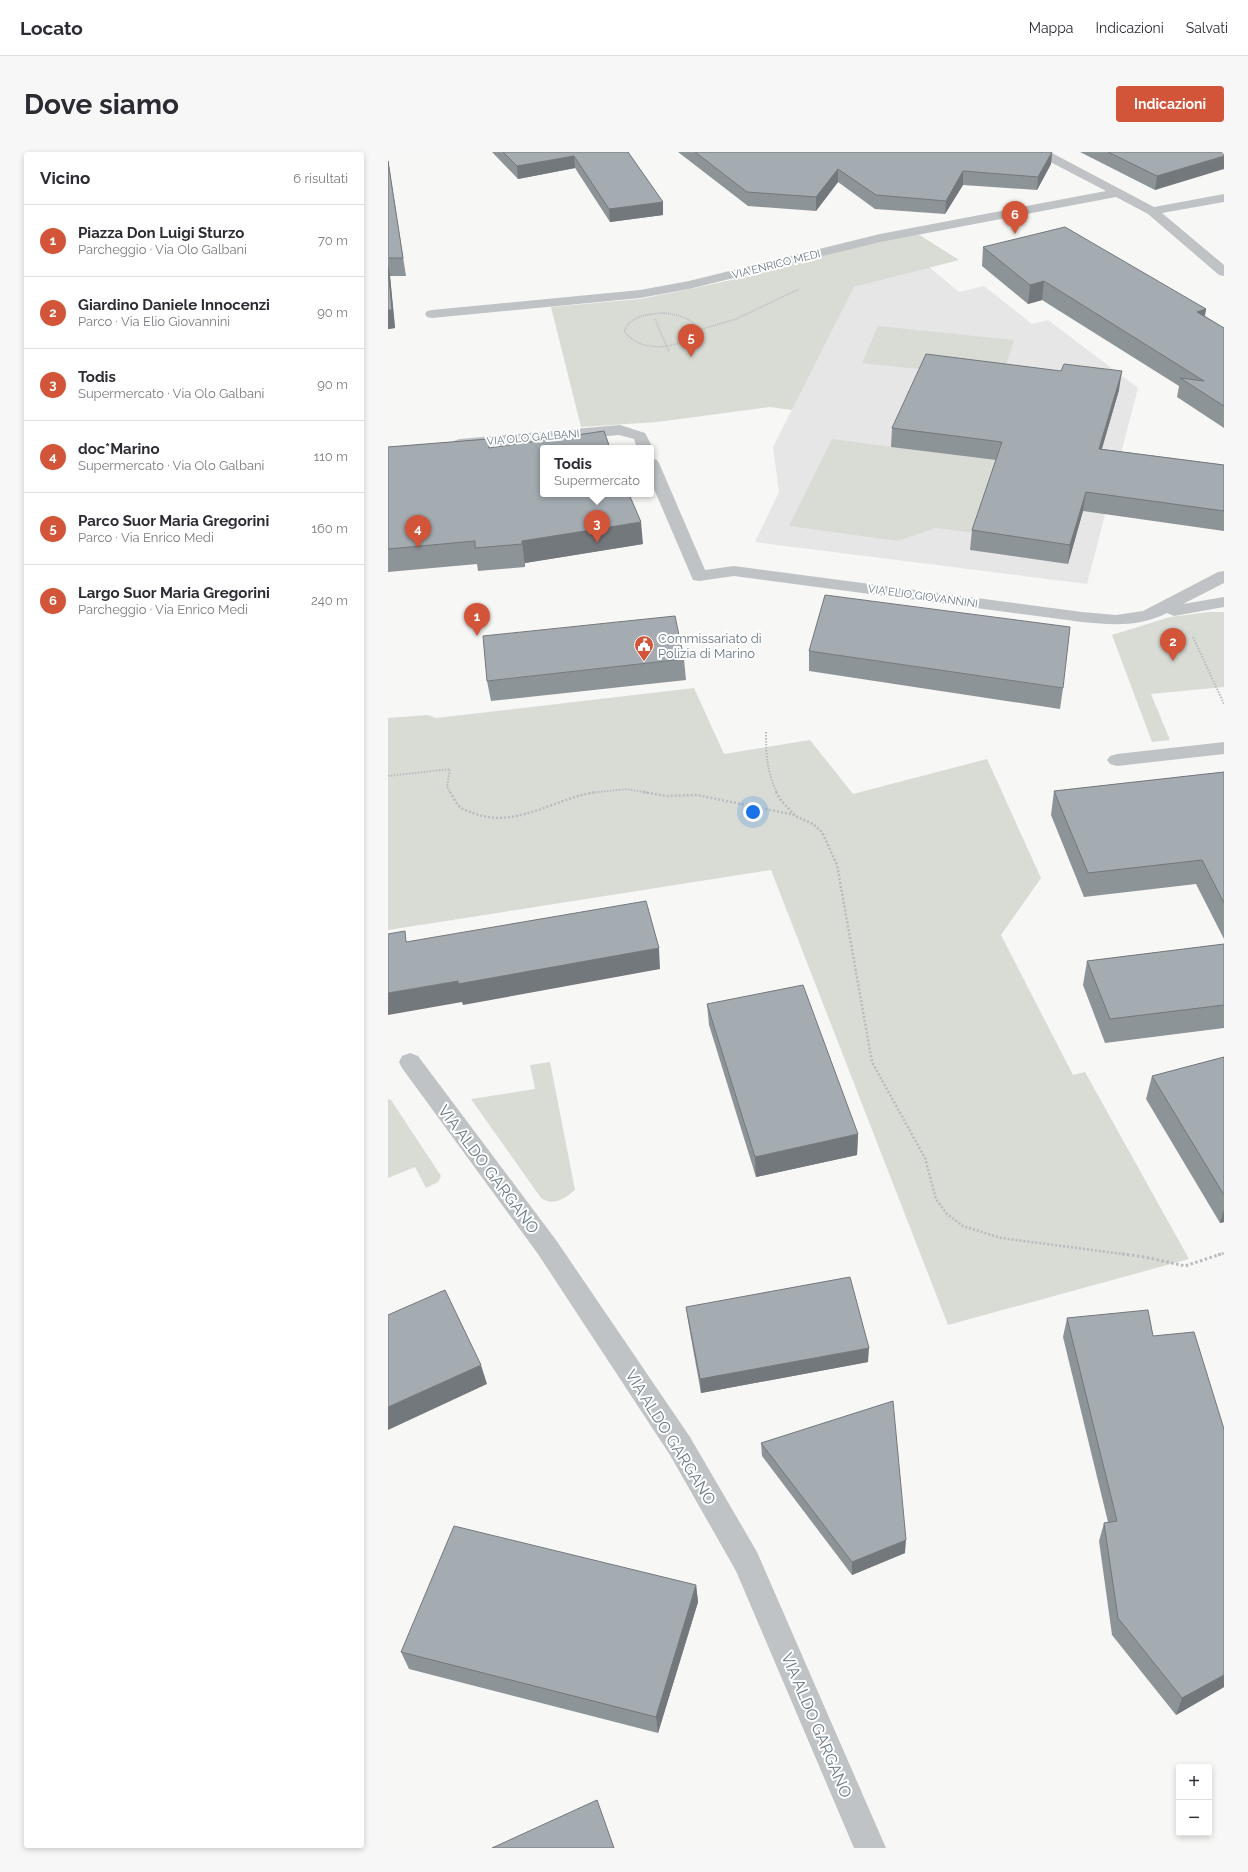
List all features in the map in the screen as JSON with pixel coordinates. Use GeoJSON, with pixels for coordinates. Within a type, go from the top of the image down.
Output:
{"type":"FeatureCollection","features":[{"type":"Feature","properties":{"kind":"street"},"geometry":{"type":"LineString","coordinates":[[1041,152],[1152,211],[1224,272]]}},
{"type":"Feature","properties":{"kind":"street","name":"VIA ENRICO MEDI"},"geometry":{"type":"LineString","coordinates":[[432,314],[589,300],[647,292],[697,283],[880,238],[1116,193]]}},
{"type":"Feature","properties":{"kind":"street"},"geometry":{"type":"LineString","coordinates":[[1152,211],[1224,198]]}},
{"type":"Feature","properties":{"kind":"street","name":"VIA OLO GALBANI"},"geometry":{"type":"LineString","coordinates":[[443,445],[620,430],[640,436],[644,445]]}},
{"type":"Feature","properties":{"kind":"street","name":"VIA ELIO GIOVANNINI"},"geometry":{"type":"LineString","coordinates":[[654,470],[699,576],[734,571],[1095,619],[1122,620],[1224,602]]}},
{"type":"Feature","properties":{"kind":"street","name":"VIA ELIO GIOVANNINI"},"geometry":{"type":"LineString","coordinates":[[1147,616],[1224,576]]}},
{"type":"Feature","properties":{"kind":"street"},"geometry":{"type":"LineString","coordinates":[[1117,760],[1224,748]]}},
{"type":"Feature","properties":{"kind":"street","name":"VIA ALDO GARGANO"},"geometry":{"type":"LineString","coordinates":[[410,1062],[547,1247],[684,1453],[747,1562],[870,1848]]}},
{"type":"Feature","properties":{"kind":"path"},"geometry":{"type":"LineString","coordinates":[[653,314],[669,352]]}},
{"type":"Feature","properties":{"kind":"path"},"geometry":{"type":"LineString","coordinates":[[653,314],[675,314],[692,321],[696,326],[696,331],[687,341],[666,346],[642,345],[626,336],[624,331],[626,325],[642,316],[653,314]]}},
{"type":"Feature","properties":{"kind":"path"},"geometry":{"type":"LineString","coordinates":[[1191,634],[1224,704]]}},
{"type":"Feature","properties":{"kind":"path"},"geometry":{"type":"LineString","coordinates":[[766,732],[766,760],[772,783],[780,799],[795,816]]}},
{"type":"Feature","properties":{"kind":"path"},"geometry":{"type":"LineString","coordinates":[[388,776],[450,769],[447,788],[459,807],[479,816],[499,819],[520,816],[582,794],[607,790],[627,789],[667,796],[697,795],[795,816],[813,824],[822,832],[837,865],[872,1062],[925,1158],[936,1199],[947,1214],[964,1226],[1000,1238],[1145,1257],[1184,1266],[1224,1253]]}},
{"type":"Feature","properties":{"kind":"shaded area"},"geometry":{"type":"Polygon","coordinates":[[[918,234],[959,260],[854,287],[792,410],[770,407],[657,422],[581,427],[551,307],[640,299],[754,275],[883,239],[918,234]]]}},
{"type":"Feature","properties":{"kind":"shaded area"},"geometry":{"type":"Polygon","coordinates":[[[929,267],[959,292],[984,286],[1032,324],[1048,320],[1138,388],[1087,584],[755,542],[779,492],[773,447],[854,287],[929,267]]]}},
{"type":"Feature","properties":{"kind":"shaded area"},"geometry":{"type":"Polygon","coordinates":[[[878,326],[1014,340],[1002,378],[862,363],[878,326]]]}},
{"type":"Feature","properties":{"kind":"shaded area"},"geometry":{"type":"Polygon","coordinates":[[[832,439],[1024,464],[976,533],[935,528],[898,541],[789,526],[832,439]]]}},
{"type":"Feature","properties":{"kind":"shaded area"},"geometry":{"type":"Polygon","coordinates":[[[1209,612],[1224,612],[1224,687],[1151,694],[1170,740],[1152,742],[1112,635],[1170,617],[1209,612]]]}},
{"type":"Feature","properties":{"kind":"shaded area"},"geometry":{"type":"Polygon","coordinates":[[[694,688],[724,754],[810,740],[853,794],[987,759],[1041,878],[1001,935],[1073,1075],[1085,1072],[1189,1259],[948,1325],[771,870],[388,930],[388,718],[428,715],[436,718],[694,688]]]}},
{"type":"Feature","properties":{"kind":"shaded area"},"geometry":{"type":"Polygon","coordinates":[[[550,1062],[575,1190],[555,1202],[546,1201],[541,1198],[471,1099],[535,1089],[530,1065],[550,1062]]]}},
{"type":"Feature","properties":{"kind":"shaded area"},"geometry":{"type":"Polygon","coordinates":[[[388,1099],[391,1100],[441,1176],[438,1182],[426,1188],[415,1167],[388,1178],[388,1099]]]}},
{"type":"Feature","properties":{"kind":"building"},"geometry":{"type":"Polygon","coordinates":[[[503,152],[628,152],[663,202],[609,209],[574,156],[517,166],[503,152]]]}},
{"type":"Feature","properties":{"kind":"building"},"geometry":{"type":"Polygon","coordinates":[[[695,152],[1052,152],[1038,177],[963,171],[946,201],[876,195],[838,169],[816,197],[747,192],[695,152]]]}},
{"type":"Feature","properties":{"kind":"building"},"geometry":{"type":"Polygon","coordinates":[[[1108,152],[1224,152],[1224,156],[1157,176],[1108,152]]]}},
{"type":"Feature","properties":{"kind":"building"},"geometry":{"type":"Polygon","coordinates":[[[388,161],[403,258],[388,258],[388,161]]]}},
{"type":"Feature","properties":{"kind":"building"},"geometry":{"type":"Polygon","coordinates":[[[1065,227],[1206,309],[1197,312],[1224,328],[1224,406],[1180,378],[1204,381],[1044,281],[1030,285],[983,247],[1065,227]]]}},
{"type":"Feature","properties":{"kind":"building"},"geometry":{"type":"Polygon","coordinates":[[[388,267],[392,310],[388,310],[388,267]]]}},
{"type":"Feature","properties":{"kind":"building"},"geometry":{"type":"Polygon","coordinates":[[[926,354],[1061,371],[1064,364],[1122,371],[1099,449],[1224,465],[1224,511],[1086,492],[1070,545],[972,530],[1002,442],[892,428],[926,354]]]}},
{"type":"Feature","properties":{"kind":"building"},"geometry":{"type":"Polygon","coordinates":[[[604,431],[609,445],[540,445],[540,497],[630,497],[641,522],[522,541],[522,544],[475,548],[475,541],[388,549],[388,447],[488,439],[489,448],[604,431]]]}},
{"type":"Feature","properties":{"kind":"building"},"geometry":{"type":"Polygon","coordinates":[[[825,595],[1070,627],[1063,688],[809,651],[825,595]]]}},
{"type":"Feature","properties":{"kind":"building"},"geometry":{"type":"Polygon","coordinates":[[[675,616],[684,659],[487,681],[483,636],[675,616]]]}},
{"type":"Feature","properties":{"kind":"building"},"geometry":{"type":"Polygon","coordinates":[[[1224,772],[1224,903],[1202,860],[1088,873],[1054,791],[1224,772]]]}},
{"type":"Feature","properties":{"kind":"building"},"geometry":{"type":"Polygon","coordinates":[[[646,901],[659,948],[458,984],[458,981],[388,993],[388,934],[405,931],[406,942],[646,901]]]}},
{"type":"Feature","properties":{"kind":"building"},"geometry":{"type":"Polygon","coordinates":[[[1224,944],[1224,1005],[1110,1019],[1087,961],[1224,944]]]}},
{"type":"Feature","properties":{"kind":"building"},"geometry":{"type":"Polygon","coordinates":[[[803,985],[858,1134],[755,1157],[707,1004],[803,985]]]}},
{"type":"Feature","properties":{"kind":"building"},"geometry":{"type":"Polygon","coordinates":[[[1224,1057],[1224,1195],[1152,1076],[1224,1057]]]}},
{"type":"Feature","properties":{"kind":"building"},"geometry":{"type":"Polygon","coordinates":[[[850,1277],[869,1348],[700,1379],[686,1307],[850,1277]]]}},
{"type":"Feature","properties":{"kind":"building"},"geometry":{"type":"Polygon","coordinates":[[[445,1290],[481,1365],[388,1407],[388,1315],[445,1290]]]}},
{"type":"Feature","properties":{"kind":"building"},"geometry":{"type":"Polygon","coordinates":[[[1148,1310],[1153,1336],[1194,1332],[1224,1429],[1224,1675],[1182,1698],[1118,1618],[1104,1523],[1117,1521],[1067,1318],[1148,1310]]]}},
{"type":"Feature","properties":{"kind":"building"},"geometry":{"type":"Polygon","coordinates":[[[893,1401],[906,1540],[852,1562],[761,1443],[893,1401]]]}},
{"type":"Feature","properties":{"kind":"building"},"geometry":{"type":"Polygon","coordinates":[[[454,1526],[696,1585],[656,1717],[401,1652],[454,1526]]]}},
{"type":"Feature","properties":{"kind":"building"},"geometry":{"type":"Polygon","coordinates":[[[597,1800],[614,1848],[492,1848],[597,1800]]]}},
{"type":"Feature","properties":{"kind":"place","name":"Largo Suor Maria Gregorini"},"geometry":{"type":"Point","coordinates":[1015,234]}},
{"type":"Feature","properties":{"kind":"place","name":"Parco Suor Maria Gregorini"},"geometry":{"type":"Point","coordinates":[691,357]}},
{"type":"Feature","properties":{"kind":"place","name":"Todis"},"geometry":{"type":"Point","coordinates":[597,543]}},
{"type":"Feature","properties":{"kind":"place","name":"doc*Marino"},"geometry":{"type":"Point","coordinates":[418,548]}},
{"type":"Feature","properties":{"kind":"place","name":"Piazza Don Luigi Sturzo"},"geometry":{"type":"Point","coordinates":[477,636]}},
{"type":"Feature","properties":{"kind":"place","name":"Giardino Daniele Innocenzi"},"geometry":{"type":"Point","coordinates":[1173,661]}},
{"type":"Feature","properties":{"kind":"place","name":"Commissariato di Polizia di Marino"},"geometry":{"type":"Point","coordinates":[644,662]}}]}
